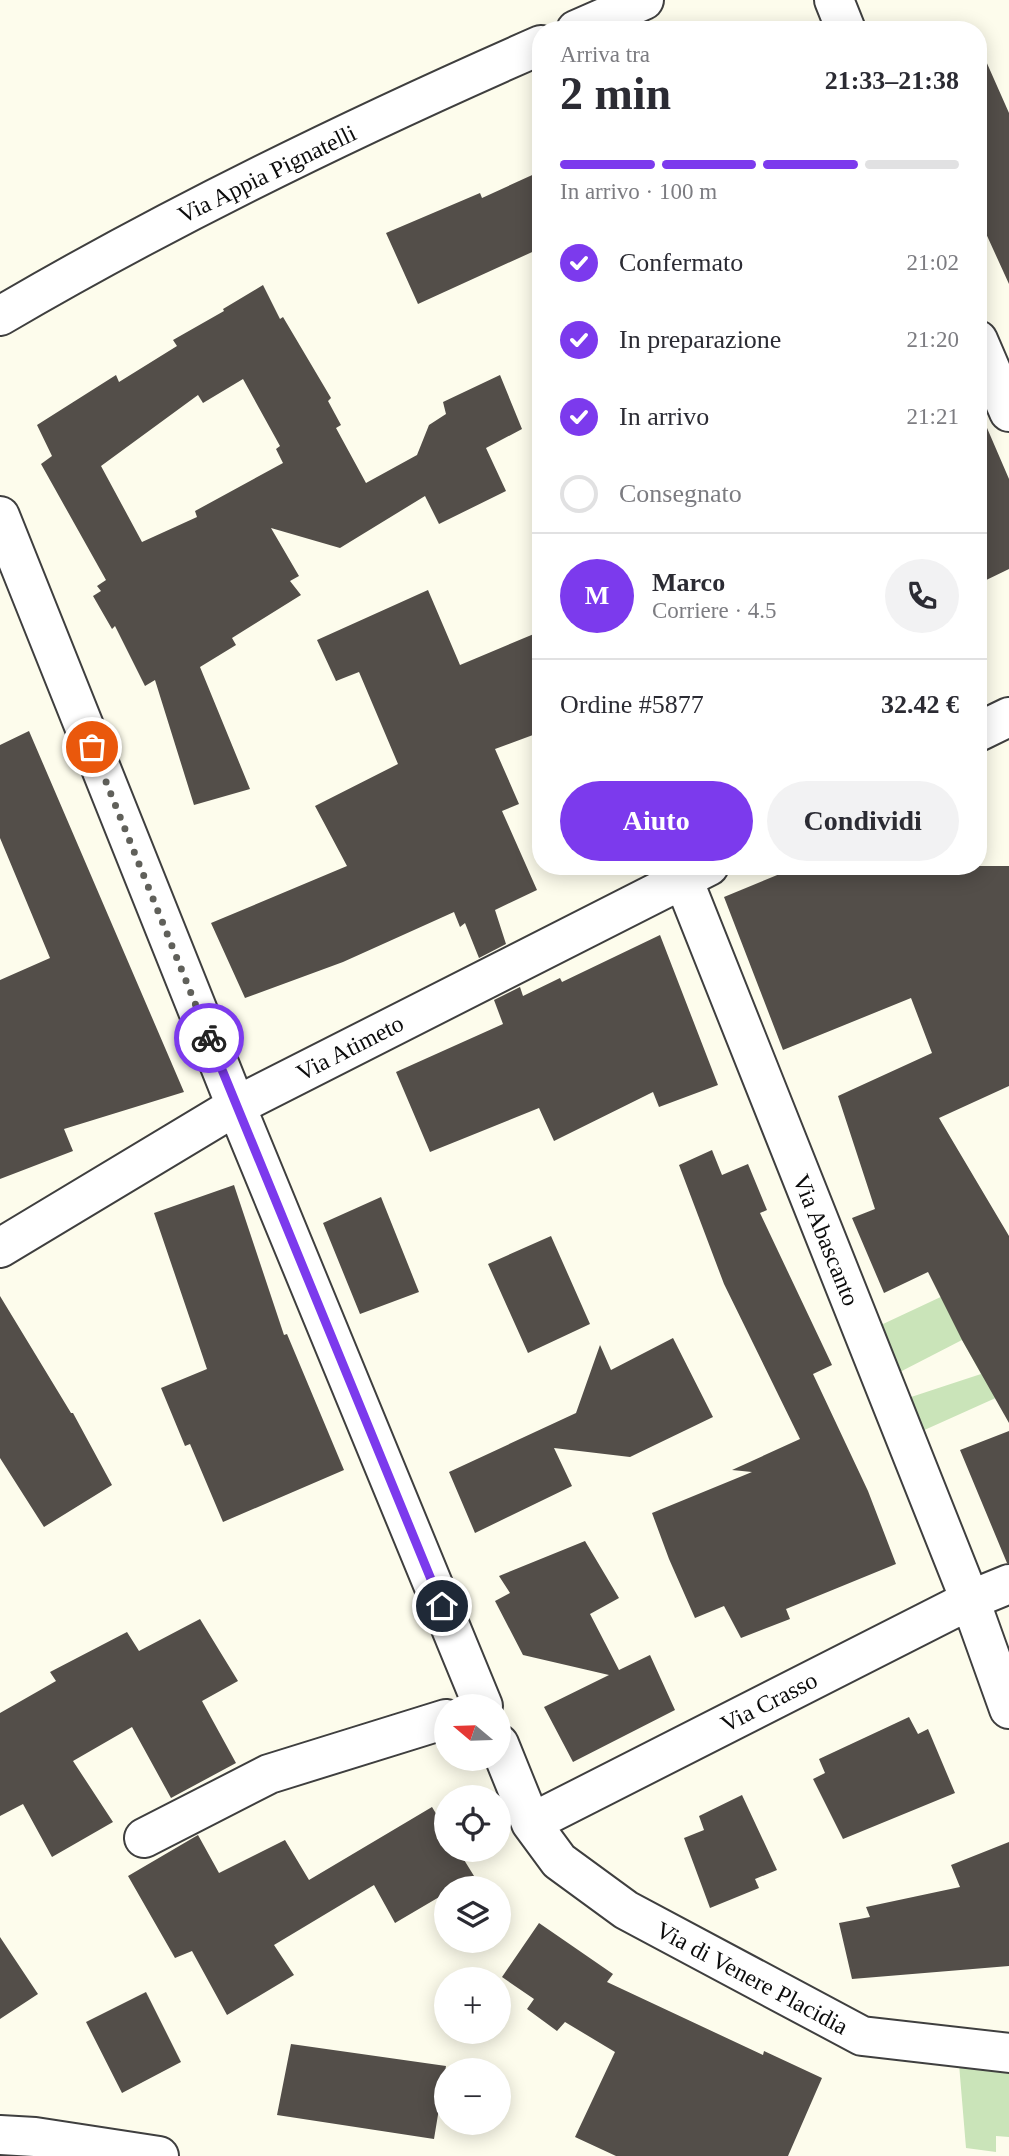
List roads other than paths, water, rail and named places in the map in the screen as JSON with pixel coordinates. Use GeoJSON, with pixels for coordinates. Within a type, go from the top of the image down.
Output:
{"type":"FeatureCollection","features":[{"type":"Feature","properties":{"kind":"street"},"geometry":{"type":"LineString","coordinates":[[596,21],[644,0]]}},
{"type":"Feature","properties":{"kind":"street"},"geometry":{"type":"LineString","coordinates":[[834,0],[842,21]]}},
{"type":"Feature","properties":{"kind":"street","name":"Via Appia Pignatelli"},"geometry":{"type":"LineString","coordinates":[[0,316],[104,257],[251,181],[532,49]]}},
{"type":"Feature","properties":{"kind":"street"},"geometry":{"type":"LineString","coordinates":[[987,361],[1009,412]]}},
{"type":"Feature","properties":{"kind":"street"},"geometry":{"type":"LineString","coordinates":[[0,516],[236,1106],[478,1694]]}},
{"type":"Feature","properties":{"kind":"street"},"geometry":{"type":"LineString","coordinates":[[987,728],[1009,717]]}},
{"type":"Feature","properties":{"kind":"street","name":"Via Atimeto"},"geometry":{"type":"LineString","coordinates":[[0,1248],[236,1106],[692,875]]}},
{"type":"Feature","properties":{"kind":"street","name":"Via Abascanto"},"geometry":{"type":"LineString","coordinates":[[697,875],[970,1600]]}},
{"type":"Feature","properties":{"kind":"street","name":"Via Crasso"},"geometry":{"type":"LineString","coordinates":[[531,1823],[970,1600],[1009,1584]]}},
{"type":"Feature","properties":{"kind":"street"},"geometry":{"type":"LineString","coordinates":[[970,1600],[1009,1709]]}},
{"type":"Feature","properties":{"kind":"street"},"geometry":{"type":"LineString","coordinates":[[144,1838],[269,1774],[434,1723]]}},
{"type":"Feature","properties":{"kind":"street","name":"Via di Venere Placidia"},"geometry":{"type":"LineString","coordinates":[[510,1771],[531,1823],[559,1861],[626,1910],[862,2036],[1009,2053]]}},
{"type":"Feature","properties":{"kind":"street"},"geometry":{"type":"LineString","coordinates":[[0,2134],[159,2156]]}}]}
